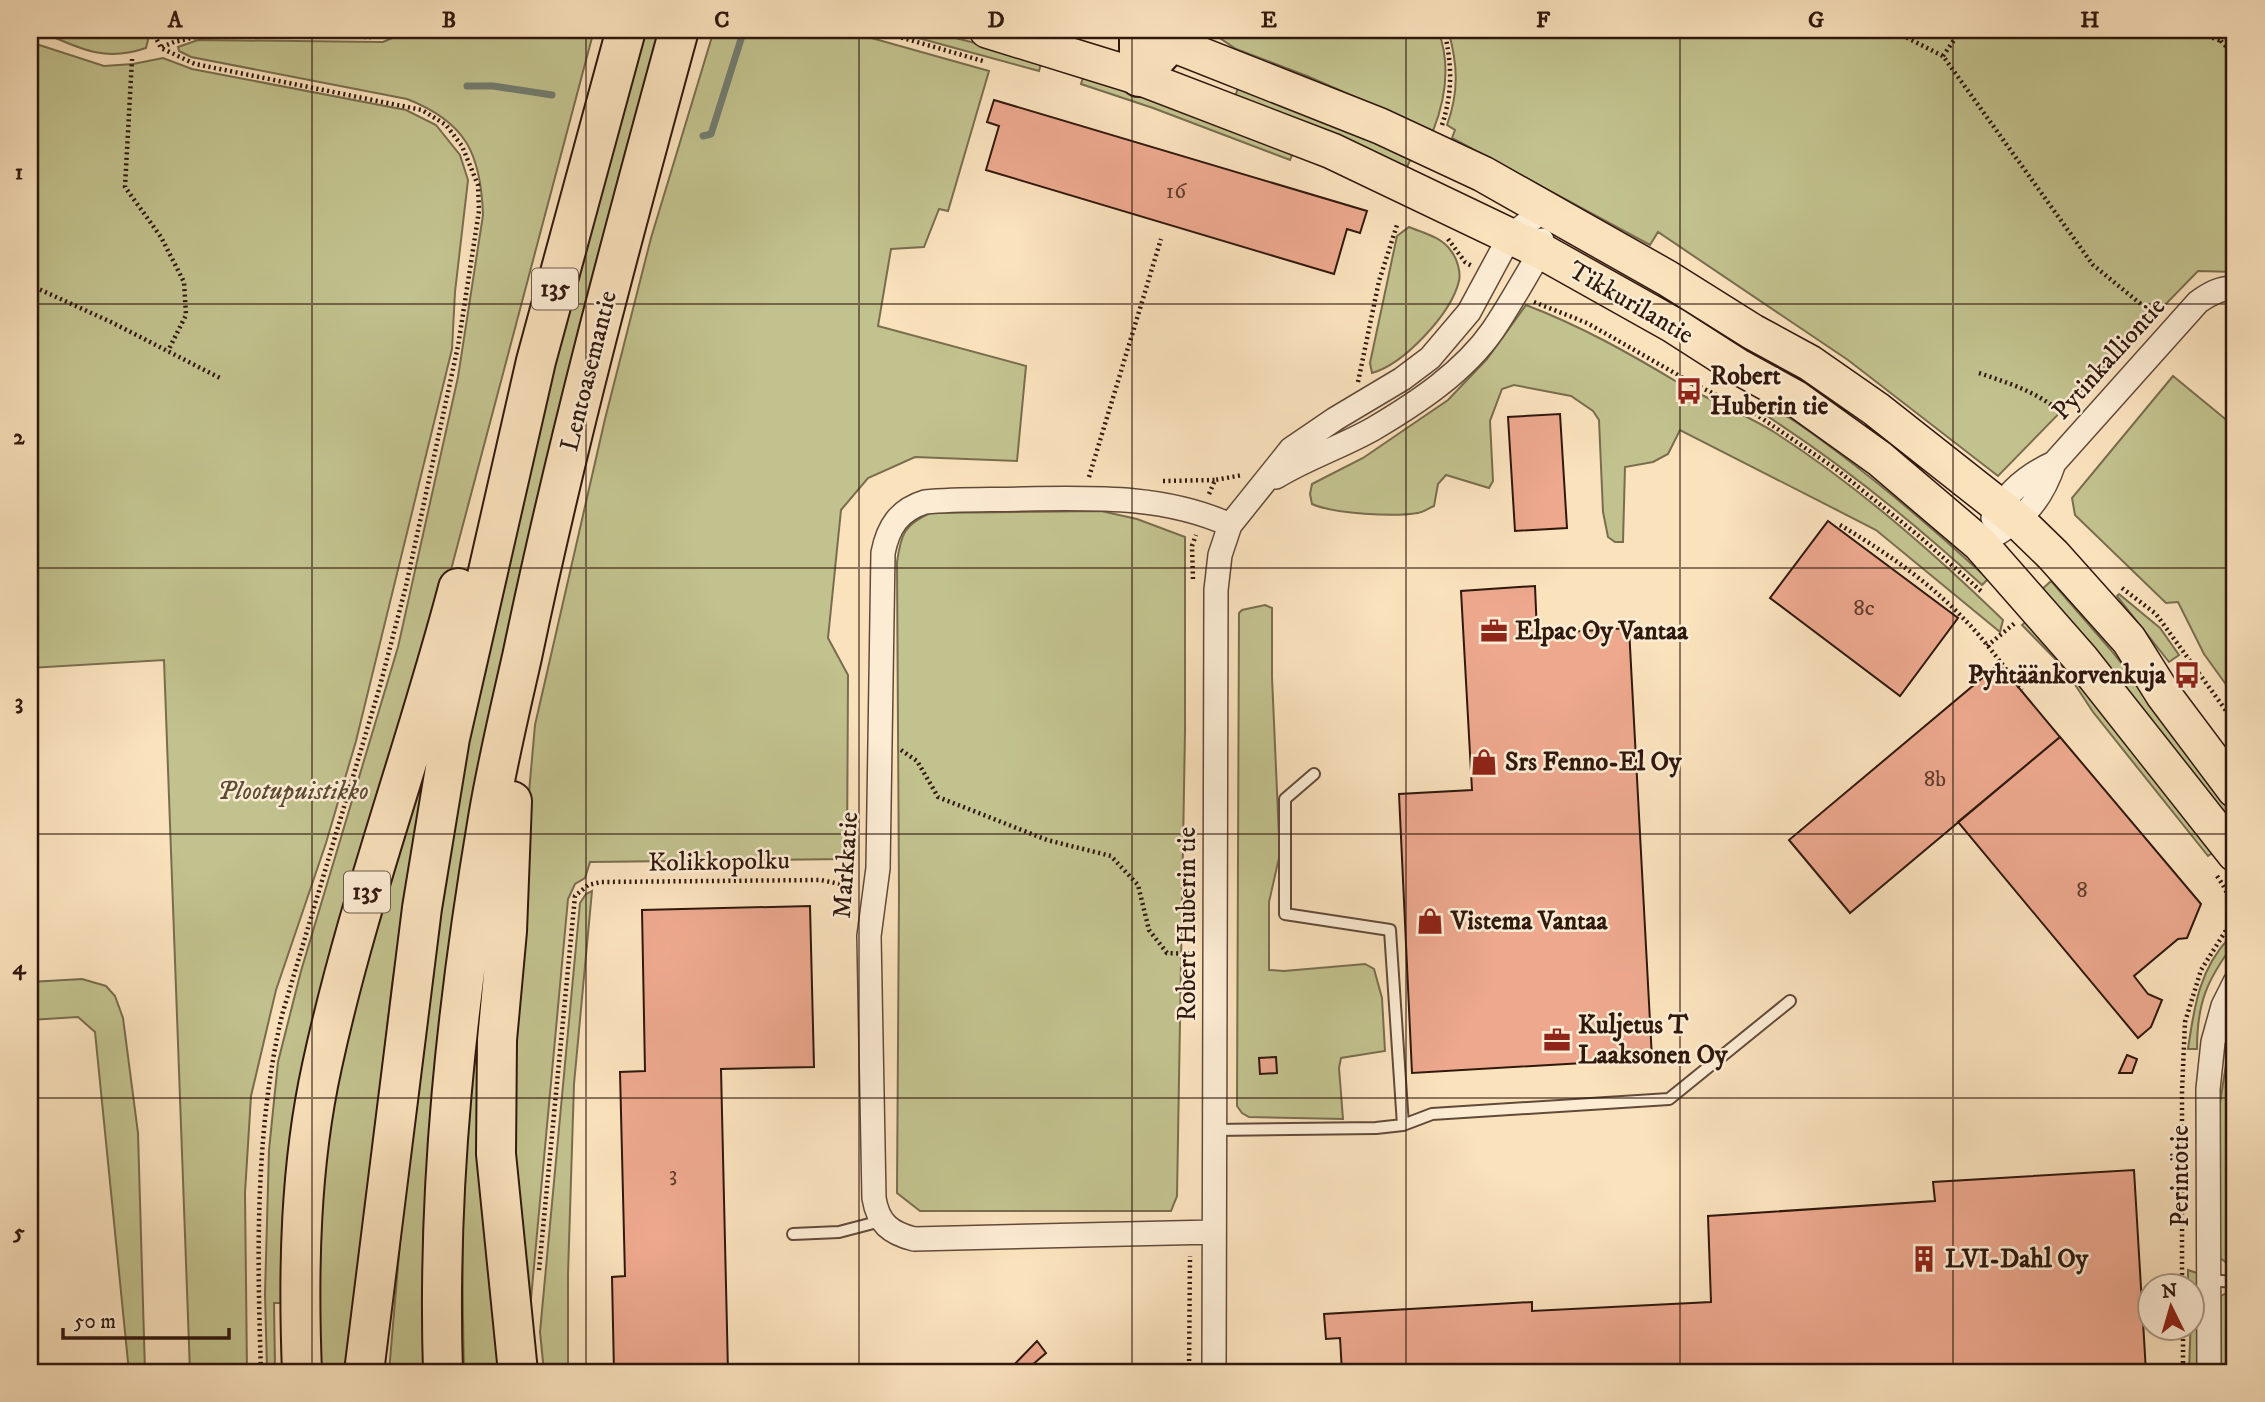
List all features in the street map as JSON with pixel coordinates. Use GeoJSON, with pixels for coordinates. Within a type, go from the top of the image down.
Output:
{"type":"FeatureCollection","features":[{"type":"Feature","properties":{"kind":"highway","name":"Lentoasemantie"},"geometry":{"type":"LineString","coordinates":[[520,430],[592,148],[626,30]]}},
{"type":"Feature","properties":{"kind":"highway","name":"Lentoasemantie"},"geometry":{"type":"LineString","coordinates":[[509,715],[571,441],[679,30]]}},
{"type":"Feature","properties":{"kind":"highway"},"geometry":{"type":"LineString","coordinates":[[645,156],[685,79],[701,30]]}},
{"type":"Feature","properties":{"kind":"highway"},"geometry":{"type":"LineString","coordinates":[[1139,77],[1149,33]]}},
{"type":"Feature","properties":{"kind":"highway"},"geometry":{"type":"LineString","coordinates":[[364,1372],[422,908],[450,738],[520,430]]}},
{"type":"Feature","properties":{"kind":"highway","name":"135"},"geometry":{"type":"LineString","coordinates":[[302,1372],[301,1242],[309,1147],[321,1068],[362,907],[444,640],[477,518],[520,430]]}},
{"type":"Feature","properties":{"kind":"highway"},"geometry":{"type":"LineString","coordinates":[[443,1372],[440,1302],[443,1214],[446,1144],[455,1054],[486,829],[509,715]]}},
{"type":"Feature","properties":{"kind":"highway","name":"135"},"geometry":{"type":"LineString","coordinates":[[509,715],[512,804],[507,931],[497,1040],[495,1154],[518,1372]]}},
{"type":"Feature","properties":{"kind":"main road","name":"Tikkurilantie"},"geometry":{"type":"LineString","coordinates":[[987,30],[1139,77],[1332,151],[1541,251],[1795,398],[1880,459],[1980,544],[2081,659],[2224,863]]}},
{"type":"Feature","properties":{"kind":"main road","name":"Tikkurilantie"},"geometry":{"type":"LineString","coordinates":[[1149,33],[1380,126],[1483,174],[1810,363],[1876,409],[2009,513],[2053,555],[2129,640],[2158,687],[2235,790]]}},
{"type":"Feature","properties":{"kind":"street","name":"Robert Huberin tie"},"geometry":{"type":"LineString","coordinates":[[1214,1372],[1216,590],[1220,555],[1230,525],[1291,449],[1402,379],[1430,358],[1469,312],[1510,236],[1544,209]]}},
{"type":"Feature","properties":{"kind":"street","name":"Robert Huberin tie"},"geometry":{"type":"LineString","coordinates":[[1258,488],[1304,461],[1371,430],[1424,396],[1457,369],[1492,332],[1541,251],[1544,209]]}},
{"type":"Feature","properties":{"kind":"street","name":"Pytinkalliontie"},"geometry":{"type":"LineString","coordinates":[[1980,544],[2009,513],[2046,486],[2054,463],[2173,329],[2208,295],[2226,288],[2235,288]]}},
{"type":"Feature","properties":{"kind":"street","name":"Markkatie"},"geometry":{"type":"LineString","coordinates":[[881,1221],[874,1198],[869,936],[878,869],[883,553],[885,541],[896,519],[914,506],[938,501],[1076,498],[1141,500],[1202,512],[1230,525]]}},
{"type":"Feature","properties":{"kind":"street","name":"Perintötie"},"geometry":{"type":"LineString","coordinates":[[2208,1372],[2209,1077],[2216,1030],[2223,1006],[2235,983]]}},
{"type":"Feature","properties":{"kind":"street"},"geometry":{"type":"LineString","coordinates":[[881,1221],[899,1235],[914,1239],[1213,1232]]}},
{"type":"Feature","properties":{"kind":"lane"},"geometry":{"type":"LineString","coordinates":[[1314,774],[1285,799],[1285,914],[1390,930],[1403,1125]]}},
{"type":"Feature","properties":{"kind":"lane"},"geometry":{"type":"LineString","coordinates":[[1214,1130],[1363,1129],[1403,1125],[1432,1114],[1669,1099],[1790,1001]]}},
{"type":"Feature","properties":{"kind":"lane"},"geometry":{"type":"LineString","coordinates":[[793,1234],[839,1232],[881,1221]]}},
{"type":"Feature","properties":{"kind":"lane"},"geometry":{"type":"LineString","coordinates":[[2208,1280],[2235,1282]]}},
{"type":"Feature","properties":{"kind":"path"},"geometry":{"type":"LineString","coordinates":[[152,30],[161,48],[195,64],[422,110],[446,125],[462,146],[478,185],[479,211],[458,346],[406,586],[380,686],[282,1015],[271,1064],[263,1137],[259,1232],[261,1372]]}},
{"type":"Feature","properties":{"kind":"path"},"geometry":{"type":"LineString","coordinates":[[161,48],[208,34],[371,37],[384,36],[397,30]]}},
{"type":"Feature","properties":{"kind":"path"},"geometry":{"type":"LineString","coordinates":[[875,30],[995,64]]}},
{"type":"Feature","properties":{"kind":"path"},"geometry":{"type":"LineString","coordinates":[[1439,135],[1449,104],[1452,80],[1451,56],[1444,30]]}},
{"type":"Feature","properties":{"kind":"path"},"geometry":{"type":"LineString","coordinates":[[1892,30],[1943,56],[2093,265],[2173,329]]}},
{"type":"Feature","properties":{"kind":"path"},"geometry":{"type":"LineString","coordinates":[[1943,56],[1961,30]]}},
{"type":"Feature","properties":{"kind":"path"},"geometry":{"type":"LineString","coordinates":[[2193,30],[2221,41],[2235,56]]}},
{"type":"Feature","properties":{"kind":"path"},"geometry":{"type":"LineString","coordinates":[[2218,30],[2221,41]]}},
{"type":"Feature","properties":{"kind":"path"},"geometry":{"type":"LineString","coordinates":[[132,59],[125,187],[161,237],[184,282],[186,314],[168,351]]}},
{"type":"Feature","properties":{"kind":"path"},"geometry":{"type":"LineString","coordinates":[[1357,389],[1379,281],[1397,225]]}},
{"type":"Feature","properties":{"kind":"path"},"geometry":{"type":"LineString","coordinates":[[1436,233],[1448,239],[1465,262],[1488,275]]}},
{"type":"Feature","properties":{"kind":"path"},"geometry":{"type":"LineString","coordinates":[[1101,481],[1088,481],[1161,239]]}},
{"type":"Feature","properties":{"kind":"path"},"geometry":{"type":"LineString","coordinates":[[30,285],[222,379]]}},
{"type":"Feature","properties":{"kind":"path"},"geometry":{"type":"LineString","coordinates":[[1516,292],[1595,325],[1692,383],[1757,415],[1836,469],[1919,536],[1990,600]]}},
{"type":"Feature","properties":{"kind":"path"},"geometry":{"type":"LineString","coordinates":[[1979,373],[2019,386],[2050,402],[2082,432]]}},
{"type":"Feature","properties":{"kind":"path"},"geometry":{"type":"LineString","coordinates":[[1689,391],[1692,383]]}},
{"type":"Feature","properties":{"kind":"path"},"geometry":{"type":"LineString","coordinates":[[1151,481],[1215,480]]}},
{"type":"Feature","properties":{"kind":"path"},"geometry":{"type":"LineString","coordinates":[[1840,525],[1930,588],[1965,619],[2022,690]]}},
{"type":"Feature","properties":{"kind":"path"},"geometry":{"type":"LineString","coordinates":[[2113,580],[2156,614],[2235,723]]}},
{"type":"Feature","properties":{"kind":"path"},"geometry":{"type":"LineString","coordinates":[[2007,616],[2024,632]]}},
{"type":"Feature","properties":{"kind":"path"},"geometry":{"type":"LineString","coordinates":[[1987,646],[2015,623]]}},
{"type":"Feature","properties":{"kind":"path"},"geometry":{"type":"LineString","coordinates":[[880,736],[917,761],[938,797],[1047,840],[1111,856],[1138,885],[1149,930],[1167,953],[1192,954]]}},
{"type":"Feature","properties":{"kind":"path"},"geometry":{"type":"LineString","coordinates":[[2224,863],[2231,898],[2230,924],[2235,928]]}},
{"type":"Feature","properties":{"kind":"path"},"geometry":{"type":"LineString","coordinates":[[855,898],[860,879]]}},
{"type":"Feature","properties":{"kind":"path","name":"Kolikkopolku"},"geometry":{"type":"LineString","coordinates":[[539,1276],[575,896],[588,885],[601,882],[821,880],[858,888]]}},
{"type":"Feature","properties":{"kind":"path"},"geometry":{"type":"LineString","coordinates":[[2183,1342],[2183,1372]]}},
{"type":"Feature","properties":{"kind":"green space"},"geometry":{"type":"Polygon","coordinates":[[[37,30],[145,30],[148,40],[146,48],[116,54],[103,53],[78,47],[37,30]]]}},
{"type":"Feature","properties":{"kind":"green space"},"geometry":{"type":"Polygon","coordinates":[[[411,30],[594,30],[425,668],[282,1303],[274,1303],[275,1368],[267,1368],[265,1294],[269,1150],[278,1062],[301,971],[398,647],[458,377],[483,215],[482,193],[474,158],[466,143],[443,118],[427,108],[407,99],[191,57],[179,51],[178,47],[198,40],[383,42],[411,30]]]}},
{"type":"Feature","properties":{"kind":"green space"},"geometry":{"type":"Polygon","coordinates":[[[639,30],[662,30],[434,1106],[423,1238],[425,1372],[389,1372],[416,1053],[429,948],[495,593],[639,30]]]}},
{"type":"Feature","properties":{"kind":"green space"},"geometry":{"type":"Polygon","coordinates":[[[714,30],[843,30],[989,71],[948,211],[939,209],[924,247],[891,249],[878,326],[1026,366],[1017,461],[915,457],[868,478],[841,510],[828,638],[848,675],[847,859],[590,862],[585,878],[575,884],[568,899],[528,1331],[512,1212],[514,960],[535,725],[605,419],[651,238],[714,30]]]}},
{"type":"Feature","properties":{"kind":"green space"},"geometry":{"type":"Polygon","coordinates":[[[889,30],[924,30],[1042,60],[1039,71],[889,30]]]}},
{"type":"Feature","properties":{"kind":"green space"},"geometry":{"type":"Polygon","coordinates":[[[1208,30],[1438,30],[1446,68],[1444,94],[1433,131],[1307,76],[1236,49],[1208,30]]]}},
{"type":"Feature","properties":{"kind":"green space"},"geometry":{"type":"Polygon","coordinates":[[[1448,30],[2235,30],[2235,272],[2198,271],[1998,476],[1848,360],[1658,232],[1650,245],[1452,138],[1455,130],[1447,125],[1454,101],[1456,78],[1448,30]]]}},
{"type":"Feature","properties":{"kind":"green space","name":"Plootupuistikko"},"geometry":{"type":"Polygon","coordinates":[[[30,42],[104,66],[163,58],[192,69],[406,110],[436,125],[460,155],[468,180],[455,292],[452,349],[356,741],[326,843],[276,990],[251,1096],[245,1193],[247,1372],[190,1372],[164,660],[30,668],[30,42]]]}},
{"type":"Feature","properties":{"kind":"green space"},"geometry":{"type":"Polygon","coordinates":[[[1084,74],[1294,150],[1290,160],[1081,84],[1084,74]]]}},
{"type":"Feature","properties":{"kind":"green space"},"geometry":{"type":"Polygon","coordinates":[[[1240,82],[1413,154],[1407,167],[1235,97],[1240,82]]]}},
{"type":"Feature","properties":{"kind":"green space"},"geometry":{"type":"Polygon","coordinates":[[[1409,227],[1432,236],[1447,246],[1457,261],[1459,281],[1447,308],[1424,336],[1398,359],[1372,373],[1370,363],[1397,236],[1409,227]]]}},
{"type":"Feature","properties":{"kind":"green space"},"geometry":{"type":"Polygon","coordinates":[[[1526,305],[1586,331],[1644,362],[1682,385],[1679,392],[1693,400],[1698,393],[1765,427],[1805,453],[1893,520],[1949,569],[2003,620],[2000,632],[1876,530],[1680,430],[1668,454],[1653,462],[1625,467],[1623,542],[1615,542],[1608,537],[1603,512],[1599,420],[1593,411],[1571,396],[1514,385],[1502,389],[1490,421],[1493,481],[1489,488],[1446,475],[1438,484],[1434,506],[1407,514],[1349,512],[1312,504],[1312,484],[1363,458],[1448,400],[1487,359],[1526,305]]]}},
{"type":"Feature","properties":{"kind":"green space"},"geometry":{"type":"Polygon","coordinates":[[[2173,376],[2235,427],[2235,697],[2204,654],[2178,602],[2166,603],[2075,515],[2072,498],[2173,376]]]}},
{"type":"Feature","properties":{"kind":"green space"},"geometry":{"type":"Polygon","coordinates":[[[1759,401],[1801,426],[1859,469],[1988,579],[1982,585],[1873,492],[1756,409],[1759,401]]]}},
{"type":"Feature","properties":{"kind":"green space"},"geometry":{"type":"Polygon","coordinates":[[[1101,511],[1137,519],[1185,537],[1185,731],[1177,1196],[1171,1211],[920,1211],[897,1193],[897,562],[900,544],[909,526],[930,513],[1101,511]]]}},
{"type":"Feature","properties":{"kind":"green space"},"geometry":{"type":"Polygon","coordinates":[[[2051,581],[2110,649],[2235,806],[2235,833],[2039,592],[2051,581]]]}},
{"type":"Feature","properties":{"kind":"green space"},"geometry":{"type":"Polygon","coordinates":[[[2119,594],[2160,628],[2179,655],[2169,662],[2117,596],[2119,594]]]}},
{"type":"Feature","properties":{"kind":"green space"},"geometry":{"type":"Polygon","coordinates":[[[1265,605],[1272,608],[1272,677],[1279,837],[1279,858],[1269,902],[1269,970],[1365,964],[1374,969],[1382,998],[1385,1051],[1341,1058],[1339,1068],[1343,1119],[1249,1117],[1237,1106],[1239,613],[1265,605]]]}},
{"type":"Feature","properties":{"kind":"green space"},"geometry":{"type":"Polygon","coordinates":[[[2028,620],[2215,851],[2208,856],[2093,712],[2064,668],[2022,625],[2028,620]]]}},
{"type":"Feature","properties":{"kind":"green space"},"geometry":{"type":"Polygon","coordinates":[[[436,714],[392,985],[348,1372],[309,1372],[332,1071],[436,714]]]}},
{"type":"Feature","properties":{"kind":"green space"},"geometry":{"type":"Polygon","coordinates":[[[592,891],[574,1084],[568,1372],[544,1372],[540,1332],[580,903],[586,894],[592,891]]]}},
{"type":"Feature","properties":{"kind":"green space"},"geometry":{"type":"Polygon","coordinates":[[[2230,937],[2235,942],[2205,992],[2197,1032],[2197,1049],[2188,1049],[2196,1004],[2205,976],[2211,962],[2230,937]]]}},
{"type":"Feature","properties":{"kind":"green space"},"geometry":{"type":"Polygon","coordinates":[[[82,979],[106,986],[115,996],[123,1018],[138,1133],[145,1372],[129,1372],[95,1032],[78,1017],[30,1020],[30,982],[82,979]]]}},
{"type":"Feature","properties":{"kind":"green space"},"geometry":{"type":"Polygon","coordinates":[[[485,987],[508,1372],[464,1372],[463,1235],[466,1132],[474,1042],[485,987]]]}},
{"type":"Feature","properties":{"kind":"green space"},"geometry":{"type":"Polygon","coordinates":[[[2235,1033],[2235,1068],[2230,1100],[2230,1265],[2220,1258],[2220,1103],[2227,1058],[2235,1033]]]}},
{"type":"Feature","properties":{"kind":"green space"},"geometry":{"type":"Polygon","coordinates":[[[2230,1291],[2231,1372],[2221,1372],[2221,1296],[2230,1291]]]}},
{"type":"Feature","properties":{"kind":"green space"},"geometry":{"type":"Polygon","coordinates":[[[2190,1342],[2197,1342],[2197,1372],[2189,1372],[2190,1342]]]}},
{"type":"Feature","properties":{"kind":"building"},"geometry":{"type":"Polygon","coordinates":[[[994,100],[1367,211],[1360,233],[1347,229],[1334,274],[986,170],[999,126],[987,122],[994,100]]]}},
{"type":"Feature","properties":{"kind":"building"},"geometry":{"type":"Polygon","coordinates":[[[1560,414],[1567,528],[1515,531],[1508,417],[1560,414]]]}},
{"type":"Feature","properties":{"kind":"building"},"geometry":{"type":"Polygon","coordinates":[[[1828,521],[1958,618],[1900,696],[1770,598],[1828,521]]]}},
{"type":"Feature","properties":{"kind":"building"},"geometry":{"type":"Polygon","coordinates":[[[1535,586],[1537,634],[1629,628],[1652,1059],[1412,1073],[1399,794],[1472,790],[1461,591],[1535,586]]]}},
{"type":"Feature","properties":{"kind":"building"},"geometry":{"type":"Polygon","coordinates":[[[1999,664],[2060,737],[1850,913],[1789,840],[1999,664]]]}},
{"type":"Feature","properties":{"kind":"building"},"geometry":{"type":"Polygon","coordinates":[[[2060,737],[2201,904],[2187,938],[2178,939],[2134,976],[2148,994],[2162,1000],[2151,1027],[2138,1038],[1958,822],[2060,737]]]}},
{"type":"Feature","properties":{"kind":"building"},"geometry":{"type":"Polygon","coordinates":[[[810,906],[814,1067],[721,1069],[728,1372],[614,1372],[612,1277],[625,1276],[620,1072],[645,1071],[642,910],[810,906]]]}},
{"type":"Feature","properties":{"kind":"building"},"geometry":{"type":"Polygon","coordinates":[[[2127,1055],[2137,1059],[2132,1073],[2119,1073],[2127,1055]]]}},
{"type":"Feature","properties":{"kind":"building"},"geometry":{"type":"Polygon","coordinates":[[[1276,1057],[1277,1073],[1260,1074],[1259,1058],[1276,1057]]]}},
{"type":"Feature","properties":{"kind":"building","name":"LVI-Dahl Oy"},"geometry":{"type":"Polygon","coordinates":[[[2134,1170],[2140,1272],[2136,1272],[2136,1342],[2144,1342],[2146,1372],[1342,1372],[1340,1338],[1326,1339],[1324,1314],[1532,1302],[1532,1311],[1711,1302],[1708,1216],[1935,1201],[1933,1182],[2134,1170]]]}},
{"type":"Feature","properties":{"kind":"building"},"geometry":{"type":"Polygon","coordinates":[[[1037,1341],[1046,1353],[1024,1372],[1007,1372],[1037,1341]]]}},
{"type":"Feature","properties":{"kind":"waterway"},"geometry":{"type":"LineString","coordinates":[[703,136],[711,134],[742,36],[746,35]]}},
{"type":"Feature","properties":{"kind":"waterway"},"geometry":{"type":"LineString","coordinates":[[467,86],[493,86],[552,95]]}},
{"type":"Feature","properties":{"kind":"place","name":"Robert Huberin tie"},"geometry":{"type":"Point","coordinates":[1689,391]}},
{"type":"Feature","properties":{"kind":"place","name":"Elpac Oy Vantaa"},"geometry":{"type":"Point","coordinates":[1494,631]}},
{"type":"Feature","properties":{"kind":"place","name":"Pyhtäänkorvenkuja"},"geometry":{"type":"Point","coordinates":[2187,675]}},
{"type":"Feature","properties":{"kind":"place","name":"Srs Fenno-El Oy"},"geometry":{"type":"Point","coordinates":[1484,762]}},
{"type":"Feature","properties":{"kind":"place","name":"Vistema Vantaa"},"geometry":{"type":"Point","coordinates":[1430,921]}},
{"type":"Feature","properties":{"kind":"place","name":"Kuljetus T Laaksonen Oy"},"geometry":{"type":"Point","coordinates":[1557,1040]}},
{"type":"Feature","properties":{"kind":"place","name":"LVI-Dahl Oy"},"geometry":{"type":"Point","coordinates":[1924,1259]}}]}
